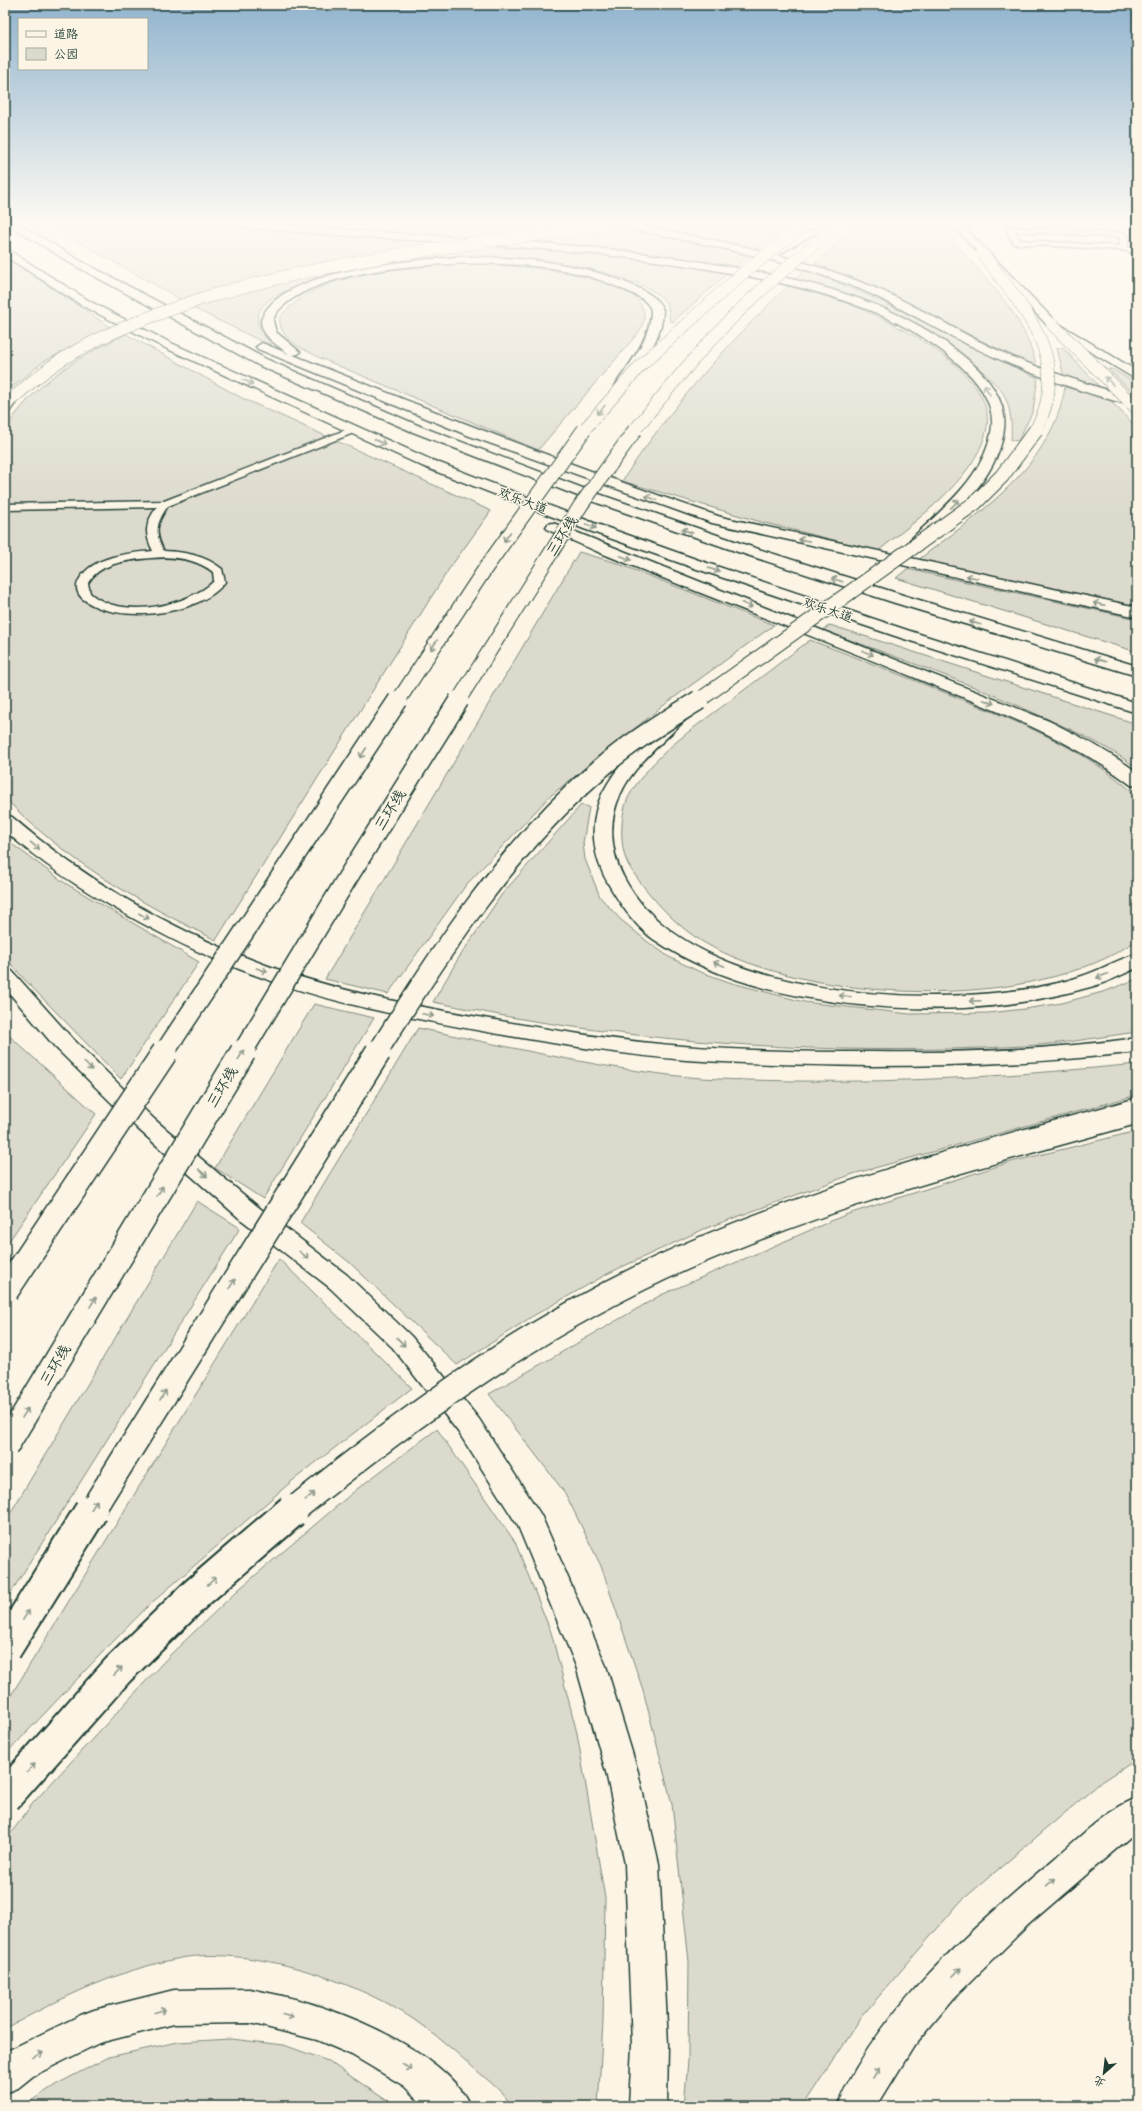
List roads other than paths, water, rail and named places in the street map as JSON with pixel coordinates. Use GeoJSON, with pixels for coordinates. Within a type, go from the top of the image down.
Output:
{"type":"FeatureCollection","features":[{"type":"Feature","properties":{"kind":"main road","name":"欢乐大道"},"geometry":{"type":"LineString","coordinates":[[123,323],[165,344],[427,463],[589,526],[699,565],[904,634],[1137,708]]}},
{"type":"Feature","properties":{"kind":"main road"},"geometry":{"type":"LineString","coordinates":[[5,409],[13,398],[59,360],[133,323]]}},
{"type":"Feature","properties":{"kind":"main road","name":"欢乐大道"},"geometry":{"type":"LineString","coordinates":[[190,323],[261,362],[426,434],[595,499],[771,559],[937,612],[1137,671]]}},
{"type":"Feature","properties":{"kind":"main road"},"geometry":{"type":"LineString","coordinates":[[194,323],[240,338],[325,371],[472,432],[653,499],[717,520],[811,556]]}},
{"type":"Feature","properties":{"kind":"main road"},"geometry":{"type":"LineString","coordinates":[[267,323],[267,325],[273,335],[296,354],[325,371]]}},
{"type":"Feature","properties":{"kind":"main road"},"geometry":{"type":"LineString","coordinates":[[620,387],[645,347],[656,323]]}},
{"type":"Feature","properties":{"kind":"main road"},"geometry":{"type":"LineString","coordinates":[[5,1292],[84,1176],[487,566],[578,438],[620,387],[642,364],[688,323]]}},
{"type":"Feature","properties":{"kind":"main road","name":"三环线"},"geometry":{"type":"LineString","coordinates":[[5,1447],[348,877],[582,505],[630,436],[684,370],[728,323]]}},
{"type":"Feature","properties":{"kind":"main road"},"geometry":{"type":"LineString","coordinates":[[902,323],[936,340],[964,362],[983,384],[994,403],[999,425],[991,458],[980,477],[971,489],[907,551]]}},
{"type":"Feature","properties":{"kind":"main road"},"geometry":{"type":"LineString","coordinates":[[936,323],[979,346],[1022,366],[1062,381],[1137,403]]}},
{"type":"Feature","properties":{"kind":"main road"},"geometry":{"type":"LineString","coordinates":[[5,1649],[456,927],[493,878],[540,824],[574,792],[628,746],[686,709],[966,510],[993,487],[1020,453],[1041,420],[1047,405],[1051,388],[1050,372],[1039,336],[1030,323]]}},
{"type":"Feature","properties":{"kind":"main road"},"geometry":{"type":"LineString","coordinates":[[1052,324],[1137,376]]}},
{"type":"Feature","properties":{"kind":"main road"},"geometry":{"type":"LineString","coordinates":[[1052,324],[1137,409]]}},
{"type":"Feature","properties":{"kind":"main road"},"geometry":{"type":"LineString","coordinates":[[427,463],[486,497],[611,552],[870,653],[1011,711],[1092,750],[1118,765],[1137,781]]}},
{"type":"Feature","properties":{"kind":"main road"},"geometry":{"type":"LineString","coordinates":[[717,520],[1137,612]]}},
{"type":"Feature","properties":{"kind":"main road"},"geometry":{"type":"LineString","coordinates":[[825,561],[904,591],[937,612]]}},
{"type":"Feature","properties":{"kind":"main road"},"geometry":{"type":"LineString","coordinates":[[686,709],[637,758],[620,781],[607,804],[602,842],[606,861],[613,877],[626,898],[642,917],[660,934],[686,950],[717,964],[785,986],[827,994],[866,999],[925,1002],[993,999],[1048,992],[1084,982],[1137,960]]}},
{"type":"Feature","properties":{"kind":"main road"},"geometry":{"type":"LineString","coordinates":[[5,820],[47,856],[99,890],[194,942],[247,965],[316,989],[452,1020],[546,1036],[684,1053],[810,1059],[944,1059],[1038,1054],[1137,1045]]}},
{"type":"Feature","properties":{"kind":"main road"},"geometry":{"type":"LineString","coordinates":[[5,975],[63,1042],[146,1124],[248,1212],[338,1281],[402,1342],[469,1426],[532,1523],[590,1666],[622,1772],[642,1864],[650,2045],[648,2106]]}},
{"type":"Feature","properties":{"kind":"main road"},"geometry":{"type":"LineString","coordinates":[[5,996],[63,1042]]}},
{"type":"Feature","properties":{"kind":"main road"},"geometry":{"type":"LineString","coordinates":[[5,1797],[116,1672],[180,1610],[248,1549],[331,1479],[377,1444],[505,1355],[553,1326],[684,1258],[776,1220],[865,1188],[1137,1111]]}},
{"type":"Feature","properties":{"kind":"main road"},"geometry":{"type":"LineString","coordinates":[[856,2106],[878,2070],[917,2013],[960,1968],[1043,1889],[1137,1812]]}},
{"type":"Feature","properties":{"kind":"main road"},"geometry":{"type":"LineString","coordinates":[[5,2075],[20,2063],[94,2027],[174,2007],[250,2006],[318,2023],[365,2042],[417,2073],[451,2106]]}},
{"type":"Feature","properties":{"kind":"lane"},"geometry":{"type":"LineString","coordinates":[[5,507],[164,504],[178,500],[353,430]]}},
{"type":"Feature","properties":{"kind":"lane"},"geometry":{"type":"LineString","coordinates":[[160,554],[152,540],[150,527],[151,522],[164,504]]}},
{"type":"Feature","properties":{"kind":"lane"},"geometry":{"type":"LineString","coordinates":[[160,554],[186,556],[204,561],[218,570],[220,582],[208,595],[198,600],[170,608],[122,609],[109,606],[89,598],[83,593],[83,580],[96,569],[120,560],[160,554]]}}]}
